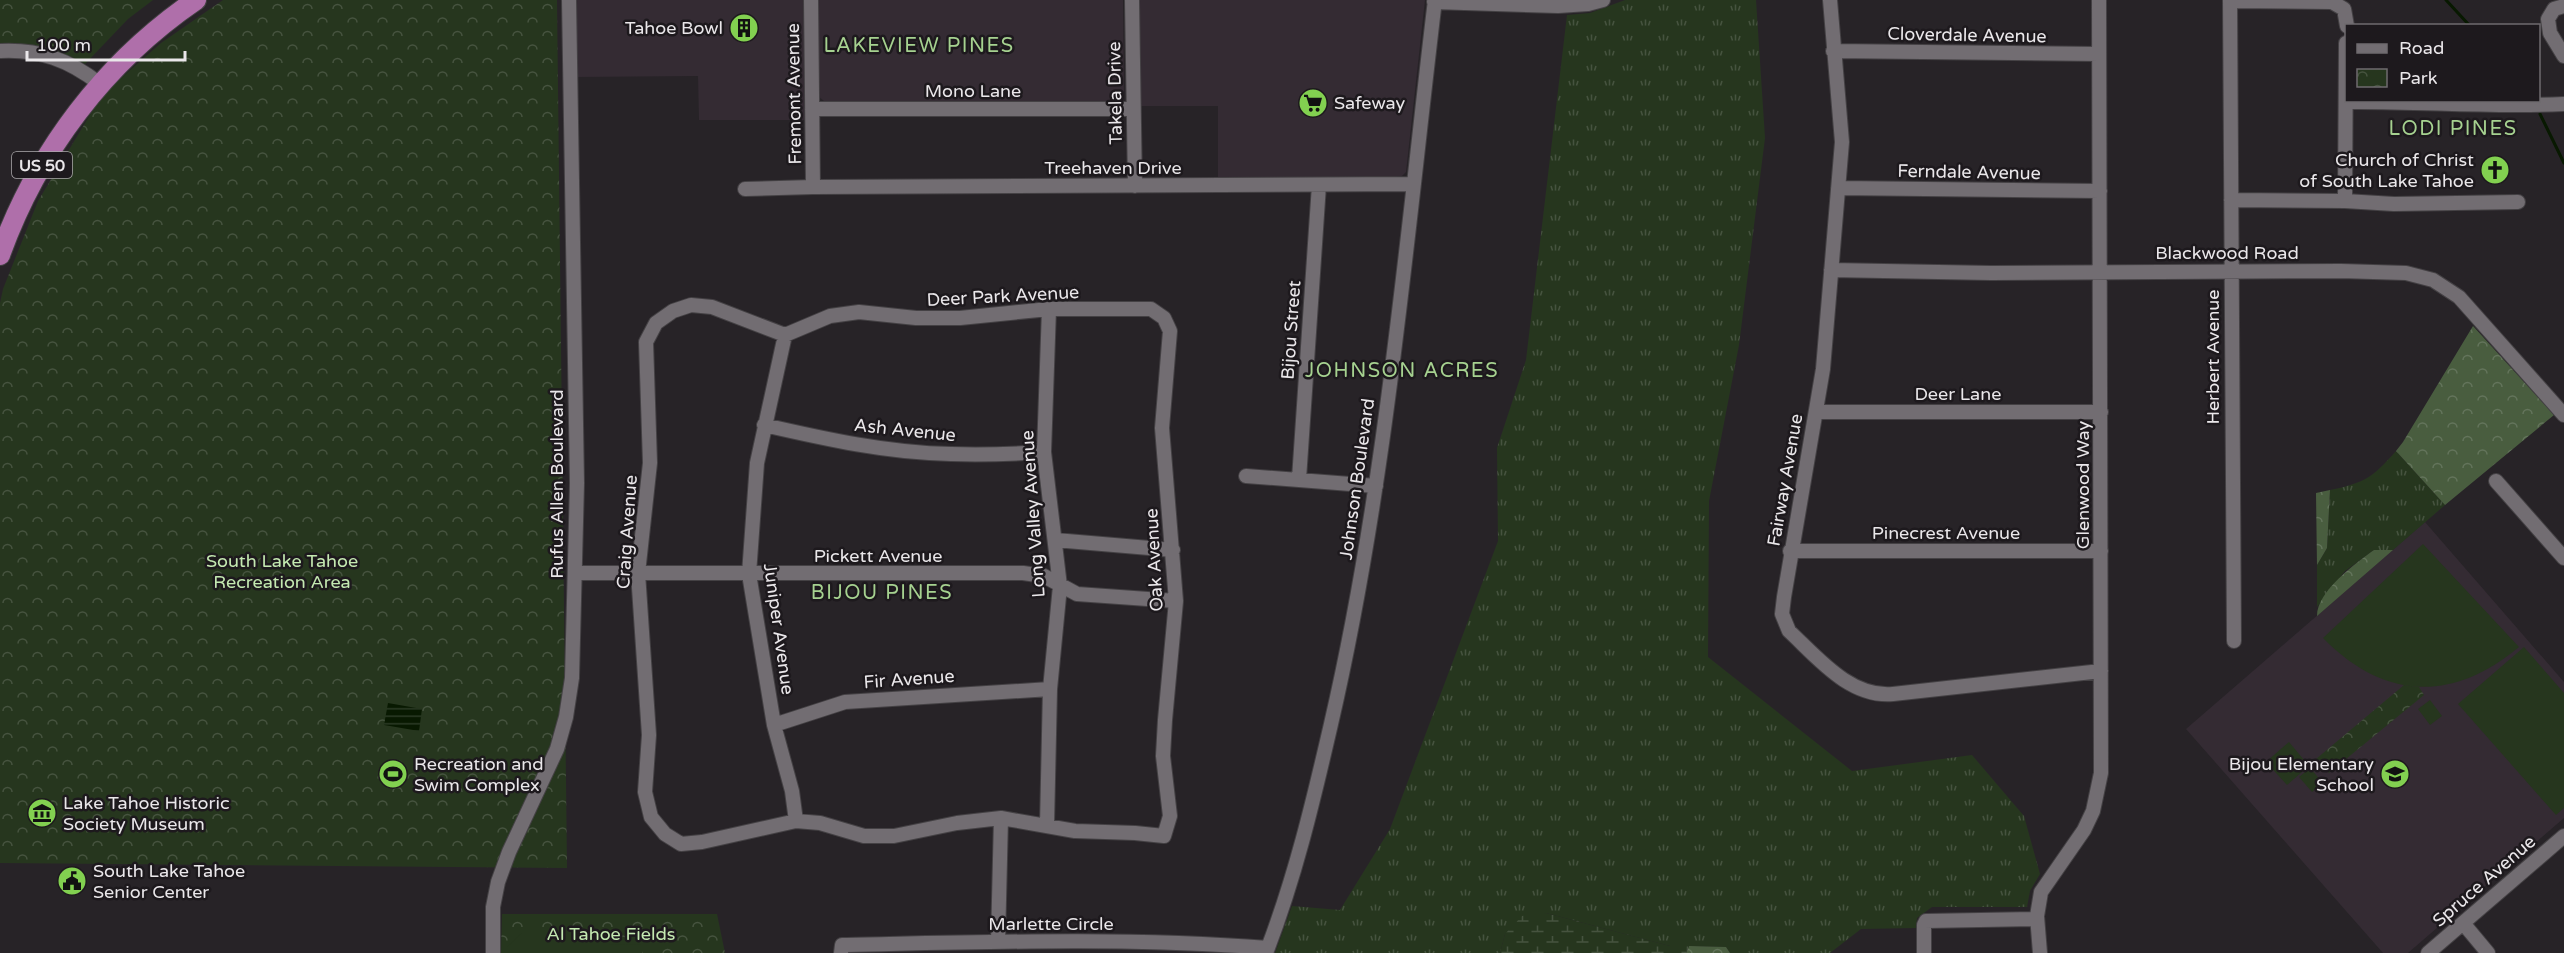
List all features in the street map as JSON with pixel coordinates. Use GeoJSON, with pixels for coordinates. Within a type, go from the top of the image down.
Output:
{"type":"FeatureCollection","features":[{"type":"Feature","properties":{"kind":"highway","name":"US 50"},"geometry":{"type":"LineString","coordinates":[[0,255],[20,207],[45,159],[64,129],[100,84],[153,32],[196,0]]}},
{"type":"Feature","properties":{"kind":"street","name":"Rufus Allen Boulevard"},"geometry":{"type":"LineString","coordinates":[[493,953],[494,907],[500,874],[557,748],[566,717],[572,678],[577,483],[569,0]]}},
{"type":"Feature","properties":{"kind":"street","name":"Fremont Avenue"},"geometry":{"type":"LineString","coordinates":[[811,0],[813,187]]}},
{"type":"Feature","properties":{"kind":"street","name":"Takela Drive"},"geometry":{"type":"LineString","coordinates":[[1132,0],[1135,186]]}},
{"type":"Feature","properties":{"kind":"street"},"geometry":{"type":"LineString","coordinates":[[1434,1],[1558,6],[1588,4],[1603,0]]}},
{"type":"Feature","properties":{"kind":"street","name":"Fairway Avenue"},"geometry":{"type":"LineString","coordinates":[[1830,0],[1841,124],[1838,188],[1823,369],[1791,551],[1782,614],[1784,622],[1789,631],[1843,679],[1871,694],[1893,694],[2101,671]]}},
{"type":"Feature","properties":{"kind":"street","name":"Glenwood Way"},"geometry":{"type":"LineString","coordinates":[[2040,953],[2037,919],[2041,892],[2084,830],[2098,794],[2102,773],[2099,0]]}},
{"type":"Feature","properties":{"kind":"street","name":"Johnson Boulevard"},"geometry":{"type":"LineString","coordinates":[[1267,951],[1304,841],[1342,678],[1376,486],[1414,184],[1434,1]]}},
{"type":"Feature","properties":{"kind":"street"},"geometry":{"type":"LineString","coordinates":[[2230,1],[2332,2],[2344,9],[2347,24]]}},
{"type":"Feature","properties":{"kind":"street","name":"Herbert Avenue"},"geometry":{"type":"LineString","coordinates":[[2230,1],[2234,641]]}},
{"type":"Feature","properties":{"kind":"street"},"geometry":{"type":"LineString","coordinates":[[2564,6],[2554,9],[2550,14],[2548,26],[2564,56]]}},
{"type":"Feature","properties":{"kind":"street"},"geometry":{"type":"LineString","coordinates":[[0,51],[39,53],[68,62],[100,84]]}},
{"type":"Feature","properties":{"kind":"street","name":"Cloverdale Avenue"},"geometry":{"type":"LineString","coordinates":[[1833,51],[2099,54]]}},
{"type":"Feature","properties":{"kind":"street"},"geometry":{"type":"LineString","coordinates":[[2345,201],[2346,102]]}},
{"type":"Feature","properties":{"kind":"street"},"geometry":{"type":"LineString","coordinates":[[2435,102],[2514,106],[2564,104]]}},
{"type":"Feature","properties":{"kind":"street","name":"Mono Lane"},"geometry":{"type":"LineString","coordinates":[[812,109],[1133,109]]}},
{"type":"Feature","properties":{"kind":"street","name":"Treehaven Drive"},"geometry":{"type":"LineString","coordinates":[[746,189],[1414,184]]}},
{"type":"Feature","properties":{"kind":"street","name":"Bijou Street"},"geometry":{"type":"LineString","coordinates":[[1299,479],[1319,185]]}},
{"type":"Feature","properties":{"kind":"street","name":"Ferndale Avenue"},"geometry":{"type":"LineString","coordinates":[[1838,188],[2100,191]]}},
{"type":"Feature","properties":{"kind":"street"},"geometry":{"type":"LineString","coordinates":[[2230,200],[2345,201],[2394,204],[2518,202]]}},
{"type":"Feature","properties":{"kind":"street","name":"Blackwood Road"},"geometry":{"type":"LineString","coordinates":[[1831,270],[1991,273],[2231,271],[2390,271],[2406,273],[2433,280],[2459,297],[2564,415]]}},
{"type":"Feature","properties":{"kind":"street","name":"Craig Avenue"},"geometry":{"type":"LineString","coordinates":[[785,335],[712,307],[691,305],[673,311],[656,322],[646,342],[650,463],[638,573],[649,735],[645,792],[651,817],[664,834],[681,844],[702,842],[796,820]]}},
{"type":"Feature","properties":{"kind":"street","name":"Deer Park Avenue"},"geometry":{"type":"LineString","coordinates":[[785,335],[830,316],[859,312],[916,318],[960,318],[1049,309],[1151,309],[1164,318]]}},
{"type":"Feature","properties":{"kind":"street","name":"Long Valley Avenue"},"geometry":{"type":"LineString","coordinates":[[1047,825],[1050,689],[1060,586],[1044,452],[1049,309]]}},
{"type":"Feature","properties":{"kind":"street","name":"Oak Avenue"},"geometry":{"type":"LineString","coordinates":[[1047,825],[1075,831],[1164,836],[1170,816],[1163,756],[1176,601],[1162,428],[1170,331],[1164,318]]}},
{"type":"Feature","properties":{"kind":"street","name":"Juniper Avenue"},"geometry":{"type":"LineString","coordinates":[[785,335],[764,425],[758,463],[749,574],[774,725],[792,791],[796,820]]}},
{"type":"Feature","properties":{"kind":"street","name":"Deer Lane"},"geometry":{"type":"LineString","coordinates":[[1816,412],[2101,412]]}},
{"type":"Feature","properties":{"kind":"street","name":"Ash Avenue"},"geometry":{"type":"LineString","coordinates":[[764,425],[825,439],[896,450],[949,454],[1044,452]]}},
{"type":"Feature","properties":{"kind":"street"},"geometry":{"type":"LineString","coordinates":[[1246,476],[1376,486]]}},
{"type":"Feature","properties":{"kind":"street"},"geometry":{"type":"LineString","coordinates":[[2496,481],[2564,558]]}},
{"type":"Feature","properties":{"kind":"street"},"geometry":{"type":"LineString","coordinates":[[1055,540],[1173,550]]}},
{"type":"Feature","properties":{"kind":"street","name":"Pinecrest Avenue"},"geometry":{"type":"LineString","coordinates":[[1791,551],[2101,551]]}},
{"type":"Feature","properties":{"kind":"street","name":"Pickett Avenue"},"geometry":{"type":"LineString","coordinates":[[575,573],[1023,573],[1044,576],[1077,594],[1176,601]]}},
{"type":"Feature","properties":{"kind":"street","name":"Fir Avenue"},"geometry":{"type":"LineString","coordinates":[[774,725],[845,702],[1050,689]]}},
{"type":"Feature","properties":{"kind":"street"},"geometry":{"type":"LineString","coordinates":[[998,942],[1000,818]]}},
{"type":"Feature","properties":{"kind":"street"},"geometry":{"type":"LineString","coordinates":[[796,820],[820,823],[864,836],[894,836],[957,823],[1000,818],[1047,825]]}},
{"type":"Feature","properties":{"kind":"street","name":"Spruce Avenue"},"geometry":{"type":"LineString","coordinates":[[2428,953],[2564,836]]}},
{"type":"Feature","properties":{"kind":"street"},"geometry":{"type":"LineString","coordinates":[[1924,953],[1926,921],[2037,919]]}},
{"type":"Feature","properties":{"kind":"street"},"geometry":{"type":"LineString","coordinates":[[2463,924],[2488,953]]}},
{"type":"Feature","properties":{"kind":"street","name":"Marlette Circle"},"geometry":{"type":"LineString","coordinates":[[841,953],[842,945],[998,942],[1267,951]]}},
{"type":"Feature","properties":{"kind":"shaded area"},"geometry":{"type":"Polygon","coordinates":[[[576,0],[804,0],[806,120],[699,120],[698,76],[577,77],[576,0]]]}},
{"type":"Feature","properties":{"kind":"shaded area"},"geometry":{"type":"Polygon","coordinates":[[[817,0],[1123,0],[1124,91],[1122,97],[1110,101],[824,101],[819,97],[818,91],[817,0]]]}},
{"type":"Feature","properties":{"kind":"shaded area"},"geometry":{"type":"Polygon","coordinates":[[[1140,0],[1425,0],[1406,172],[1402,176],[1395,177],[1218,177],[1218,106],[1139,106],[1140,0]]]}},
{"type":"Feature","properties":{"kind":"shaded area","name":"Bijou Elementary School"},"geometry":{"type":"Polygon","coordinates":[[[2425,522],[2564,682],[2564,818],[2408,953],[2383,953],[2186,729],[2425,522]]]}},
{"type":"Feature","properties":{"kind":"shaded area"},"geometry":{"type":"Polygon","coordinates":[[[388,703],[422,709],[419,731],[384,725],[388,703]]]}},
{"type":"Feature","properties":{"kind":"green space"},"geometry":{"type":"Polygon","coordinates":[[[0,0],[153,0],[128,19],[85,64],[44,49],[0,44],[0,0]]]}},
{"type":"Feature","properties":{"kind":"green space","name":"South Lake Tahoe Recreation Area"},"geometry":{"type":"Polygon","coordinates":[[[223,0],[557,0],[567,868],[0,863],[0,303],[3,289],[38,201],[102,95],[161,43],[223,0]]]}},
{"type":"Feature","properties":{"kind":"green space"},"geometry":{"type":"Polygon","coordinates":[[[1625,0],[1756,0],[1765,138],[1739,345],[1709,501],[1708,657],[1852,771],[1972,755],[2024,816],[2040,874],[2030,891],[2027,907],[1932,907],[1917,918],[1916,928],[1861,929],[1830,953],[1730,953],[1726,947],[1670,946],[1546,913],[1505,934],[1500,953],[1275,953],[1292,906],[1340,910],[1390,829],[1498,541],[1497,448],[1526,360],[1567,15],[1590,13],[1625,0]]]}},
{"type":"Feature","properties":{"kind":"green space"},"geometry":{"type":"Polygon","coordinates":[[[2473,326],[2554,415],[2445,505],[2396,451],[2473,326]]]}},
{"type":"Feature","properties":{"kind":"green space"},"geometry":{"type":"Polygon","coordinates":[[[2396,451],[2445,505],[2393,550],[2374,550],[2345,571],[2317,607],[2317,565],[2327,548],[2330,490],[2352,485],[2368,478],[2396,451]]]}},
{"type":"Feature","properties":{"kind":"green space"},"geometry":{"type":"Polygon","coordinates":[[[2330,490],[2327,548],[2317,565],[2316,493],[2330,490]]]}},
{"type":"Feature","properties":{"kind":"green space"},"geometry":{"type":"Polygon","coordinates":[[[2423,544],[2519,647],[2494,665],[2469,678],[2444,685],[2419,687],[2394,683],[2370,673],[2346,658],[2323,638],[2423,544]]]}},
{"type":"Feature","properties":{"kind":"green space"},"geometry":{"type":"Polygon","coordinates":[[[2374,550],[2393,550],[2317,616],[2323,597],[2330,588],[2348,570],[2374,550]]]}},
{"type":"Feature","properties":{"kind":"green space"},"geometry":{"type":"Polygon","coordinates":[[[2524,647],[2564,693],[2564,808],[2556,815],[2458,704],[2524,647]]]}},
{"type":"Feature","properties":{"kind":"green space"},"geometry":{"type":"Polygon","coordinates":[[[2404,685],[2419,687],[2424,695],[2329,773],[2316,759],[2404,685]]]}},
{"type":"Feature","properties":{"kind":"green space"},"geometry":{"type":"Polygon","coordinates":[[[2430,700],[2442,716],[2430,725],[2418,709],[2430,700]]]}},
{"type":"Feature","properties":{"kind":"green space"},"geometry":{"type":"Polygon","coordinates":[[[2289,742],[2309,766],[2287,785],[2266,762],[2289,742]]]}},
{"type":"Feature","properties":{"kind":"green space"},"geometry":{"type":"Polygon","coordinates":[[[2310,768],[2323,783],[2312,792],[2299,777],[2310,768]]]}},
{"type":"Feature","properties":{"kind":"green space"},"geometry":{"type":"Polygon","coordinates":[[[1546,913],[1670,946],[1689,946],[1686,953],[1500,953],[1505,934],[1522,916],[1546,913]]]}},
{"type":"Feature","properties":{"kind":"green space","name":"Al Tahoe Fields"},"geometry":{"type":"Polygon","coordinates":[[[502,914],[717,914],[725,953],[501,953],[502,914]]]}},
{"type":"Feature","properties":{"kind":"green space"},"geometry":{"type":"Polygon","coordinates":[[[522,933],[609,933],[609,944],[642,945],[642,953],[507,953],[507,947],[522,933]]]}},
{"type":"Feature","properties":{"kind":"green space"},"geometry":{"type":"Polygon","coordinates":[[[1689,946],[1726,947],[1730,953],[1686,953],[1689,946]]]}},
{"type":"Feature","properties":{"kind":"waterway"},"geometry":{"type":"LineString","coordinates":[[2446,0],[2468,24]]}},
{"type":"Feature","properties":{"kind":"waterway"},"geometry":{"type":"LineString","coordinates":[[2540,114],[2564,163]]}},
{"type":"Feature","properties":{"kind":"place","name":"Tahoe Bowl"},"geometry":{"type":"Point","coordinates":[744,28]}},
{"type":"Feature","properties":{"kind":"place","name":"Safeway"},"geometry":{"type":"Point","coordinates":[1313,103]}},
{"type":"Feature","properties":{"kind":"place","name":"Church of Christ of South Lake Tahoe"},"geometry":{"type":"Point","coordinates":[2495,170]}},
{"type":"Feature","properties":{"kind":"place","name":"Recreation and Swim Complex"},"geometry":{"type":"Point","coordinates":[393,774]}},
{"type":"Feature","properties":{"kind":"place","name":"Bijou Elementary School"},"geometry":{"type":"Point","coordinates":[2395,774]}},
{"type":"Feature","properties":{"kind":"place","name":"Lake Tahoe Historic Society Museum"},"geometry":{"type":"Point","coordinates":[42,813]}},
{"type":"Feature","properties":{"kind":"place","name":"South Lake Tahoe Senior Center"},"geometry":{"type":"Point","coordinates":[72,881]}},
{"type":"Feature","properties":{"kind":"district","name":"LAKEVIEW PINES"},"geometry":{"type":"Point","coordinates":[919,45]}},
{"type":"Feature","properties":{"kind":"district","name":"LODI PINES"},"geometry":{"type":"Point","coordinates":[2453,128]}},
{"type":"Feature","properties":{"kind":"district","name":"JOHNSON ACRES"},"geometry":{"type":"Point","coordinates":[1402,370]}},
{"type":"Feature","properties":{"kind":"district","name":"BIJOU PINES"},"geometry":{"type":"Point","coordinates":[882,592]}}]}
